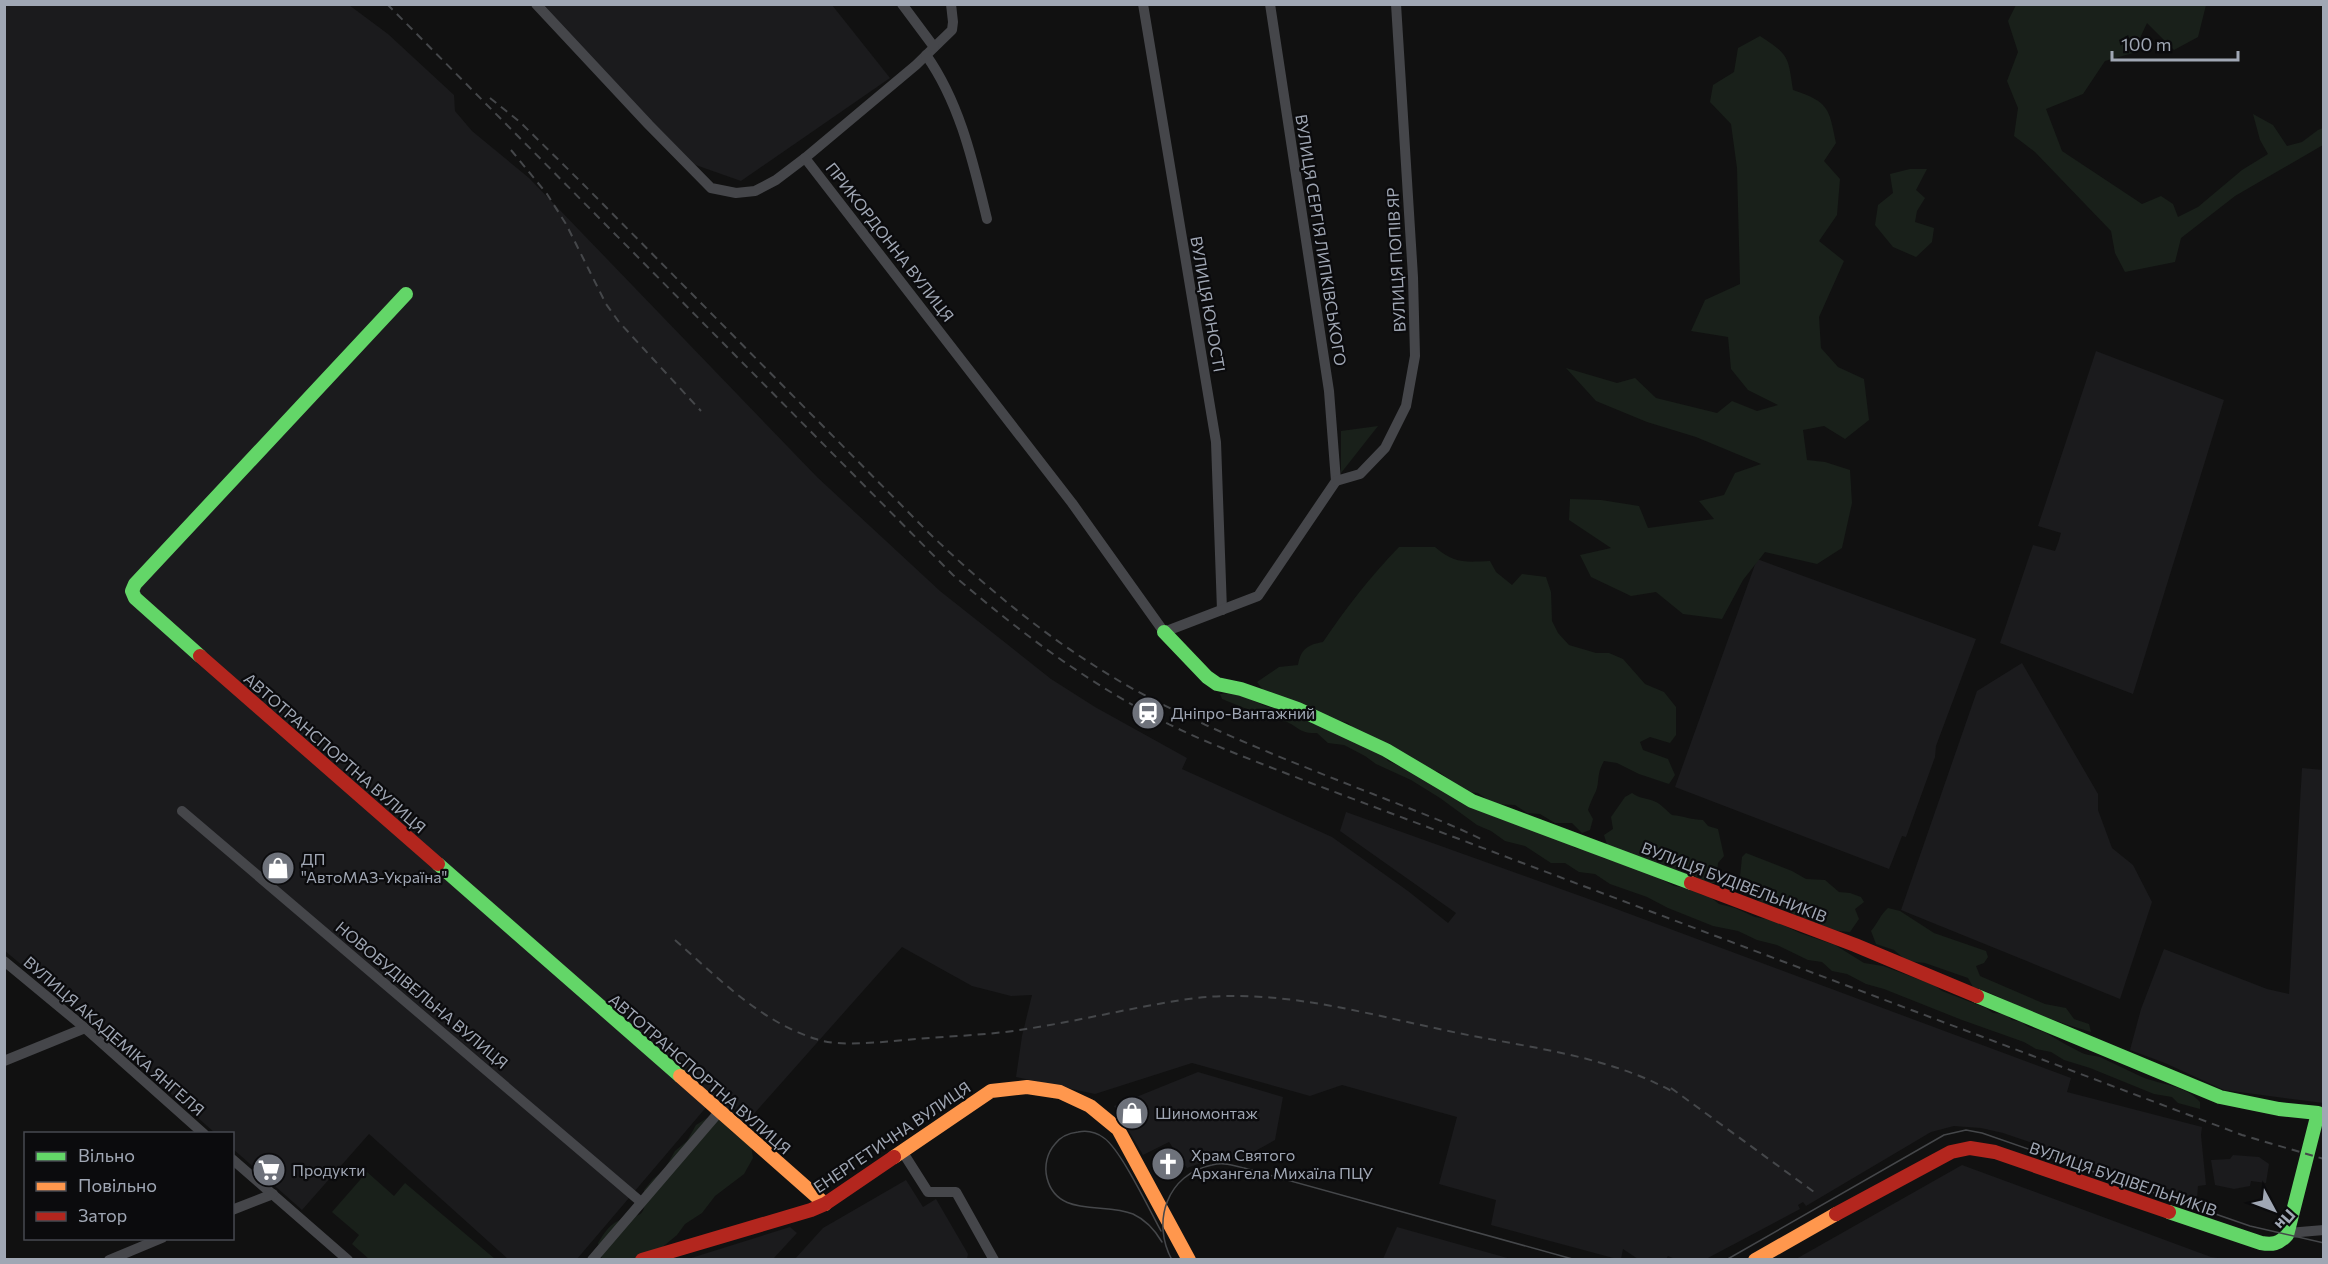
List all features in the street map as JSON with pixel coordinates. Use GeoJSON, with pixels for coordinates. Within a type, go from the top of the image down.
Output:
{"type":"FeatureCollection","features":[{"type":"Feature","properties":{"kind":"street","name":"ПРИКОРДОННА ВУЛИЦЯ"},"geometry":{"type":"LineString","coordinates":[[536,4],[586,60],[711,188],[736,193],[755,191],[776,180],[805,158],[1072,503],[1164,632]]}},
{"type":"Feature","properties":{"kind":"street"},"geometry":{"type":"LineString","coordinates":[[902,4],[930,51],[942,77],[969,147],[987,219]]}},
{"type":"Feature","properties":{"kind":"street"},"geometry":{"type":"LineString","coordinates":[[805,158],[952,30],[951,4]]}},
{"type":"Feature","properties":{"kind":"street","name":"ВУЛИЦЯ ЮНОСТІ"},"geometry":{"type":"LineString","coordinates":[[1143,4],[1216,442],[1221,610]]}},
{"type":"Feature","properties":{"kind":"street","name":"ВУЛИЦЯ СЕРГІЯ ЛИПКІВСЬКОГО"},"geometry":{"type":"LineString","coordinates":[[1270,4],[1329,391],[1335,481]]}},
{"type":"Feature","properties":{"kind":"street","name":"ВУЛИЦЯ ПОПІВ ЯР"},"geometry":{"type":"LineString","coordinates":[[1335,481],[1360,474],[1385,448],[1406,406],[1414,356],[1413,277],[1396,4]]}},
{"type":"Feature","properties":{"kind":"street","name":"АВТОТРАНСПОРТНА ВУЛИЦЯ"},"geometry":{"type":"LineString","coordinates":[[406,294],[135,584],[132,591],[135,598],[825,1204]]}},
{"type":"Feature","properties":{"kind":"street"},"geometry":{"type":"LineString","coordinates":[[1164,632],[1258,596],[1335,481]]}},
{"type":"Feature","properties":{"kind":"street","name":"ВУЛИЦЯ БУДІВЕЛЬНИКІВ"},"geometry":{"type":"LineString","coordinates":[[1164,632],[1216,684],[1241,689],[1298,709],[1386,750],[1472,801],[1855,945],[2220,1097],[2279,1109],[2321,1113],[2288,1233],[2278,1244],[2271,1246],[1980,1147],[1963,1146],[1935,1159],[1755,1260]]}},
{"type":"Feature","properties":{"kind":"street","name":"НОВОБУДІВЕЛЬНА ВУЛИЦЯ"},"geometry":{"type":"LineString","coordinates":[[182,811],[641,1202]]}},
{"type":"Feature","properties":{"kind":"street","name":"ВУЛИЦЯ АКАДЕМІКА ЯНГЕЛЯ"},"geometry":{"type":"LineString","coordinates":[[4,961],[85,1028],[202,1132]]}},
{"type":"Feature","properties":{"kind":"street"},"geometry":{"type":"LineString","coordinates":[[4,1061],[85,1028]]}},
{"type":"Feature","properties":{"kind":"street","name":"ЕНЕРГЕТИЧНА ВУЛИЦЯ"},"geometry":{"type":"LineString","coordinates":[[642,1260],[812,1210],[825,1204],[991,1091],[1008,1087],[1037,1087],[1061,1093],[1086,1102],[1104,1116],[1118,1130],[1189,1260]]}},
{"type":"Feature","properties":{"kind":"street"},"geometry":{"type":"LineString","coordinates":[[592,1260],[719,1112]]}},
{"type":"Feature","properties":{"kind":"street"},"geometry":{"type":"LineString","coordinates":[[902,1151],[928,1192],[956,1192],[994,1260]]}},
{"type":"Feature","properties":{"kind":"street"},"geometry":{"type":"LineString","coordinates":[[234,1161],[348,1260]]}},
{"type":"Feature","properties":{"kind":"street"},"geometry":{"type":"LineString","coordinates":[[234,1209],[273,1194]]}},
{"type":"Feature","properties":{"kind":"street","name":"ВУЛИЦЯ БУДІВЕЛЬНИКІВ"},"geometry":{"type":"LineString","coordinates":[[2288,1233],[2324,1230]]}},
{"type":"Feature","properties":{"kind":"street"},"geometry":{"type":"LineString","coordinates":[[109,1260],[159,1240]]}},
{"type":"Feature","properties":{"kind":"shaded area"},"geometry":{"type":"Polygon","coordinates":[[[4,5],[349,5],[388,34],[454,95],[455,111],[472,131],[529,178],[817,477],[940,591],[1051,679],[1095,707],[1187,758],[1182,769],[1332,837],[1408,891],[1448,923],[1456,913],[1340,831],[1346,812],[1611,907],[2071,1078],[2067,1092],[2202,1127],[2206,1185],[2198,1186],[2197,1199],[2003,1133],[1981,1128],[1954,1126],[1931,1132],[1806,1206],[1803,1202],[1798,1205],[1800,1209],[1706,1259],[1675,1259],[1668,1256],[1666,1259],[1638,1259],[1623,1249],[1621,1259],[1617,1259],[1491,1225],[1496,1200],[1439,1184],[1457,1117],[1342,1085],[1310,1096],[1192,1063],[1095,1094],[1016,1077],[1022,1036],[1032,995],[1011,996],[972,986],[902,947],[744,1125],[714,1098],[577,1259],[508,1259],[369,1134],[302,1210],[234,1150],[234,1132],[214,1132],[88,1020],[5,951],[4,5]]]}},
{"type":"Feature","properties":{"kind":"shaded area"},"geometry":{"type":"Polygon","coordinates":[[[539,5],[832,5],[890,78],[741,181],[690,163],[539,5]]]}},
{"type":"Feature","properties":{"kind":"shaded area"},"geometry":{"type":"Polygon","coordinates":[[[2016,5],[2206,5],[2198,37],[2174,50],[2147,23],[2133,53],[2105,61],[2083,94],[2046,109],[2062,151],[2142,204],[2161,196],[2173,204],[2178,217],[2198,207],[2242,170],[2268,154],[2260,140],[2253,114],[2273,125],[2287,146],[2302,142],[2323,128],[2323,145],[2235,196],[2181,238],[2175,262],[2125,272],[2115,253],[2111,231],[2035,152],[2014,136],[2018,108],[2007,81],[2018,52],[2008,21],[2016,5]]]}},
{"type":"Feature","properties":{"kind":"shaded area"},"geometry":{"type":"Polygon","coordinates":[[[1760,36],[1786,57],[1793,90],[1814,98],[1829,114],[1836,143],[1824,161],[1840,179],[1837,215],[1819,241],[1844,261],[1819,317],[1821,348],[1838,367],[1864,379],[1869,420],[1845,439],[1824,426],[1803,430],[1807,460],[1825,462],[1850,470],[1852,503],[1842,548],[1817,564],[1765,552],[1743,580],[1722,619],[1683,614],[1656,592],[1631,596],[1591,577],[1580,555],[1611,548],[1569,520],[1570,499],[1601,500],[1639,506],[1648,528],[1714,519],[1699,501],[1724,495],[1735,473],[1761,464],[1696,437],[1647,422],[1596,401],[1566,368],[1617,383],[1635,378],[1656,398],[1717,413],[1732,401],[1757,411],[1778,405],[1748,390],[1731,369],[1728,337],[1691,331],[1705,300],[1740,284],[1737,168],[1731,124],[1710,102],[1713,85],[1734,72],[1738,48],[1760,36]]]}},
{"type":"Feature","properties":{"kind":"shaded area"},"geometry":{"type":"Polygon","coordinates":[[[1910,169],[1927,169],[1916,190],[1925,198],[1917,211],[1915,222],[1934,228],[1932,242],[1916,257],[1893,247],[1875,225],[1878,205],[1893,193],[1890,174],[1910,169]]]}},
{"type":"Feature","properties":{"kind":"shaded area"},"geometry":{"type":"Polygon","coordinates":[[[2096,351],[2224,400],[2133,694],[2000,643],[2033,545],[2055,551],[2058,543],[2061,533],[2038,526],[2096,351]]]}},
{"type":"Feature","properties":{"kind":"shaded area"},"geometry":{"type":"Polygon","coordinates":[[[1378,426],[1341,473],[1341,431],[1378,426]]]}},
{"type":"Feature","properties":{"kind":"shaded area"},"geometry":{"type":"Polygon","coordinates":[[[1399,547],[1435,547],[1461,561],[1490,561],[1496,572],[1512,585],[1522,574],[1546,577],[1551,592],[1552,621],[1558,633],[1569,645],[1596,653],[1609,653],[1623,659],[1645,684],[1664,692],[1676,707],[1676,735],[1670,743],[1650,737],[1640,742],[1643,750],[1668,759],[1675,775],[1669,784],[1639,774],[1617,763],[1604,761],[1588,810],[1593,819],[1590,830],[1582,833],[1572,823],[1555,823],[1540,814],[1527,813],[1515,805],[1494,804],[1478,793],[1467,792],[1439,772],[1426,769],[1410,756],[1355,730],[1348,723],[1322,716],[1309,706],[1284,700],[1277,694],[1263,690],[1257,682],[1279,667],[1298,665],[1306,649],[1323,642],[1359,593],[1399,547]]]}},
{"type":"Feature","properties":{"kind":"shaded area"},"geometry":{"type":"Polygon","coordinates":[[[1757,559],[1976,639],[1936,746],[1935,757],[1906,837],[1902,836],[1889,869],[1675,787],[1757,559]]]}},
{"type":"Feature","properties":{"kind":"shaded area"},"geometry":{"type":"Polygon","coordinates":[[[2022,663],[2098,794],[2098,810],[2112,848],[2133,865],[2152,902],[2120,999],[1901,910],[1977,691],[2022,663]]]}},
{"type":"Feature","properties":{"kind":"shaded area"},"geometry":{"type":"Polygon","coordinates":[[[1230,693],[1296,714],[1313,724],[1326,727],[1379,751],[1388,761],[1418,774],[1461,803],[1486,811],[1497,818],[1565,840],[1575,848],[1590,851],[1603,858],[1647,872],[1674,886],[1688,888],[1709,896],[1719,904],[1755,917],[1772,920],[1835,945],[1864,963],[1883,966],[1934,985],[1942,991],[1986,1008],[1993,1013],[2005,1014],[2012,1020],[2046,1033],[2082,1053],[2102,1058],[2142,1077],[2187,1092],[2200,1102],[2200,1109],[2178,1103],[2172,1097],[2154,1094],[2064,1060],[2051,1052],[2036,1049],[2024,1042],[1866,984],[1847,974],[1832,971],[1822,962],[1808,960],[1777,945],[1757,940],[1738,931],[1713,926],[1647,897],[1610,884],[1595,874],[1579,872],[1565,863],[1551,863],[1525,846],[1505,841],[1477,825],[1411,780],[1376,764],[1344,745],[1328,743],[1317,733],[1305,732],[1288,722],[1267,717],[1222,699],[1220,694],[1230,693]]]}},
{"type":"Feature","properties":{"kind":"shaded area"},"geometry":{"type":"Polygon","coordinates":[[[2302,768],[2323,770],[2323,1103],[2224,1090],[2130,1050],[2141,1009],[2164,949],[2267,989],[2289,994],[2302,768]]]}},
{"type":"Feature","properties":{"kind":"shaded area"},"geometry":{"type":"Polygon","coordinates":[[[1632,793],[1656,802],[1672,815],[1703,820],[1708,826],[1718,829],[1724,856],[1718,863],[1716,883],[1704,883],[1692,874],[1687,876],[1608,848],[1604,835],[1613,829],[1611,817],[1625,797],[1632,793]]]}},
{"type":"Feature","properties":{"kind":"shaded area"},"geometry":{"type":"Polygon","coordinates":[[[1746,853],[1806,879],[1825,880],[1839,892],[1861,897],[1864,902],[1855,909],[1859,919],[1850,932],[1838,931],[1796,917],[1784,907],[1763,904],[1739,887],[1742,857],[1746,853]]]}},
{"type":"Feature","properties":{"kind":"shaded area"},"geometry":{"type":"Polygon","coordinates":[[[1888,908],[1900,911],[1934,933],[1986,951],[1988,957],[1984,963],[1976,966],[1980,976],[2045,1004],[2066,1008],[2074,1019],[2089,1024],[2091,1032],[2029,1011],[1973,987],[1968,978],[1925,963],[1907,961],[1894,950],[1876,944],[1871,931],[1888,908]]]}},
{"type":"Feature","properties":{"kind":"shaded area"},"geometry":{"type":"Polygon","coordinates":[[[1198,1072],[1283,1097],[1275,1140],[1239,1160],[1222,1158],[1209,1160],[1187,1168],[1169,1142],[1143,1155],[1114,1106],[1198,1072]]]}},
{"type":"Feature","properties":{"kind":"shaded area"},"geometry":{"type":"Polygon","coordinates":[[[707,1118],[719,1118],[732,1132],[751,1145],[753,1158],[744,1174],[715,1196],[702,1213],[685,1224],[677,1235],[660,1249],[639,1259],[602,1259],[598,1243],[604,1234],[618,1221],[636,1216],[643,1211],[644,1190],[664,1170],[675,1151],[687,1141],[696,1125],[707,1118]]]}},
{"type":"Feature","properties":{"kind":"shaded area"},"geometry":{"type":"Polygon","coordinates":[[[2233,1155],[2259,1157],[2269,1164],[2266,1183],[2251,1181],[2250,1186],[2234,1189],[2215,1185],[2211,1160],[2230,1159],[2233,1155]]]}},
{"type":"Feature","properties":{"kind":"shaded area"},"geometry":{"type":"Polygon","coordinates":[[[1962,1165],[2211,1257],[2225,1259],[1796,1259],[1962,1165]]]}},
{"type":"Feature","properties":{"kind":"shaded area"},"geometry":{"type":"Polygon","coordinates":[[[367,1172],[394,1196],[405,1183],[495,1259],[369,1259],[352,1244],[359,1235],[332,1212],[367,1172]]]}},
{"type":"Feature","properties":{"kind":"shaded area"},"geometry":{"type":"Polygon","coordinates":[[[906,1180],[923,1207],[936,1199],[968,1254],[967,1259],[795,1259],[823,1228],[906,1180]]]}},
{"type":"Feature","properties":{"kind":"shaded area"},"geometry":{"type":"Polygon","coordinates":[[[790,1227],[797,1233],[773,1259],[688,1259],[790,1227]]]}},
{"type":"Feature","properties":{"kind":"shaded area"},"geometry":{"type":"Polygon","coordinates":[[[1397,1227],[1511,1259],[1383,1259],[1397,1227]]]}},
{"type":"Feature","properties":{"kind":"tram line"},"geometry":{"type":"LineString","coordinates":[[1726,1260],[1944,1135],[1966,1130],[1982,1133],[2250,1226],[2324,1243]]}},
{"type":"Feature","properties":{"kind":"tram line"},"geometry":{"type":"LineString","coordinates":[[1161,1231],[1126,1167],[1104,1138],[1092,1132],[1082,1131],[1065,1135],[1055,1144],[1046,1164],[1047,1178],[1052,1191],[1071,1204],[1133,1214],[1150,1226],[1162,1242]]}},
{"type":"Feature","properties":{"kind":"tram line"},"geometry":{"type":"LineString","coordinates":[[1172,1260],[1163,1230],[1167,1202],[1174,1189],[1184,1178],[1196,1170],[1220,1164],[1240,1167],[1576,1260]]}},
{"type":"Feature","properties":{"kind":"railway"},"geometry":{"type":"LineString","coordinates":[[387,4],[953,575],[1046,649],[1120,698],[1185,732],[1303,780],[2242,1135],[2324,1159]]}},
{"type":"Feature","properties":{"kind":"railway"},"geometry":{"type":"LineString","coordinates":[[490,98],[520,122],[583,184],[957,560],[1047,634],[1145,696],[1180,713],[1483,840]]}},
{"type":"Feature","properties":{"kind":"railway"},"geometry":{"type":"LineString","coordinates":[[511,150],[547,194],[566,224],[606,304],[619,322],[701,411]]}},
{"type":"Feature","properties":{"kind":"railway"},"geometry":{"type":"LineString","coordinates":[[675,940],[758,1010],[796,1031],[826,1042],[865,1043],[999,1033],[1182,1000],[1217,996],[1251,996],[1321,1004],[1570,1055],[1624,1070],[1675,1093]]}},
{"type":"Feature","properties":{"kind":"railway"},"geometry":{"type":"LineString","coordinates":[[1671,1088],[1814,1192]]}},
{"type":"Feature","properties":{"kind":"traffic: fast"},"geometry":{"type":"LineString","coordinates":[[200,656],[135,598],[132,591],[135,584],[406,294]]}},
{"type":"Feature","properties":{"kind":"traffic: fast"},"geometry":{"type":"LineString","coordinates":[[1164,632],[1207,677],[1217,684],[1241,689],[1298,709],[1386,750],[1472,801],[1691,883]]}},
{"type":"Feature","properties":{"kind":"traffic: fast"},"geometry":{"type":"LineString","coordinates":[[438,864],[680,1076]]}},
{"type":"Feature","properties":{"kind":"traffic: fast"},"geometry":{"type":"LineString","coordinates":[[1977,996],[2220,1097],[2279,1109],[2318,1113],[2287,1235],[2278,1242],[2261,1243],[2169,1212]]}},
{"type":"Feature","properties":{"kind":"traffic: slow"},"geometry":{"type":"LineString","coordinates":[[680,1076],[825,1204]]}},
{"type":"Feature","properties":{"kind":"traffic: slow"},"geometry":{"type":"LineString","coordinates":[[894,1157],[991,1091],[1027,1087],[1060,1092],[1090,1106],[1118,1129],[1189,1260]]}},
{"type":"Feature","properties":{"kind":"traffic: slow"},"geometry":{"type":"LineString","coordinates":[[1755,1260],[1836,1214]]}},
{"type":"Feature","properties":{"kind":"traffic: jam"},"geometry":{"type":"LineString","coordinates":[[200,656],[438,864]]}},
{"type":"Feature","properties":{"kind":"traffic: jam"},"geometry":{"type":"LineString","coordinates":[[1691,883],[1855,945],[1977,996]]}},
{"type":"Feature","properties":{"kind":"traffic: jam"},"geometry":{"type":"LineString","coordinates":[[1836,1214],[1951,1152],[1970,1148],[1995,1152],[2169,1212]]}},
{"type":"Feature","properties":{"kind":"traffic: jam"},"geometry":{"type":"LineString","coordinates":[[642,1260],[811,1210],[825,1204],[894,1157]]}},
{"type":"Feature","properties":{"kind":"place","name":"Дніпро-Вантажний"},"geometry":{"type":"Point","coordinates":[1148,713]}},
{"type":"Feature","properties":{"kind":"place","name":"ДП \"АвтоМАЗ-Україна\""},"geometry":{"type":"Point","coordinates":[278,868]}},
{"type":"Feature","properties":{"kind":"place","name":"Шиномонтаж"},"geometry":{"type":"Point","coordinates":[1132,1113]}},
{"type":"Feature","properties":{"kind":"place","name":"Храм Святого Архангела Михаїла ПЦУ"},"geometry":{"type":"Point","coordinates":[1168,1164]}},
{"type":"Feature","properties":{"kind":"place","name":"Продукти"},"geometry":{"type":"Point","coordinates":[269,1170]}}]}
